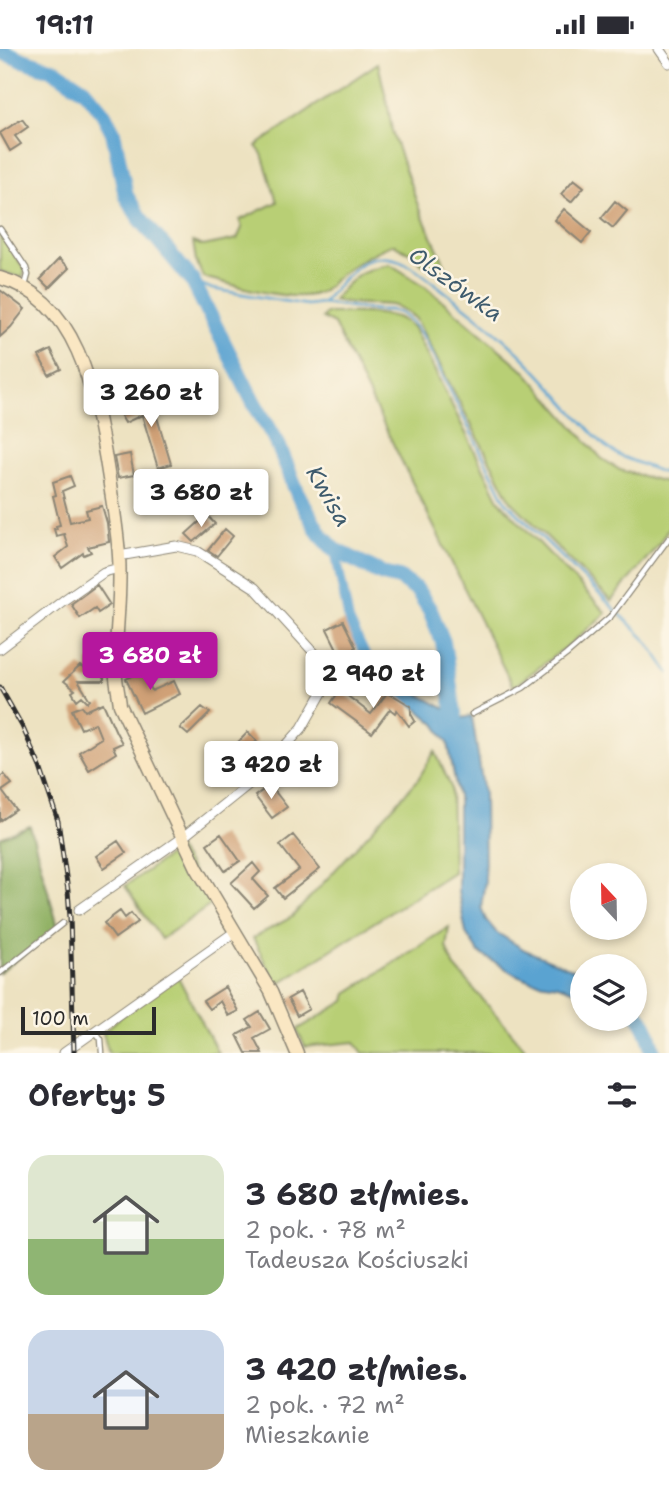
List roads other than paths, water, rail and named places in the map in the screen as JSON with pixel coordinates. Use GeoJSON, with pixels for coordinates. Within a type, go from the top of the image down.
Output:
{"type":"FeatureCollection","features":[{"type":"Feature","properties":{"kind":"main road"},"geometry":{"type":"LineString","coordinates":[[0,278],[16,282],[43,299],[61,321],[87,373],[96,403],[115,517],[119,562],[116,680],[120,705],[197,868],[271,992],[297,1053]]}},
{"type":"Feature","properties":{"kind":"street"},"geometry":{"type":"LineString","coordinates":[[659,49],[669,64]]}},
{"type":"Feature","properties":{"kind":"street"},"geometry":{"type":"LineString","coordinates":[[0,649],[119,562],[176,546],[197,551],[255,588],[319,658],[326,678],[323,691],[302,729],[259,776],[183,837],[79,910]]}},
{"type":"Feature","properties":{"kind":"street"},"geometry":{"type":"LineString","coordinates":[[64,1053],[236,931]]}},
{"type":"Feature","properties":{"kind":"lane"},"geometry":{"type":"LineString","coordinates":[[0,229],[26,268],[28,275],[25,287]]}},
{"type":"Feature","properties":{"kind":"lane"},"geometry":{"type":"LineString","coordinates":[[472,714],[523,688],[613,614],[669,538]]}},
{"type":"Feature","properties":{"kind":"lane"},"geometry":{"type":"LineString","coordinates":[[0,973],[63,923]]}},
{"type":"Feature","properties":{"kind":"lane"},"geometry":{"type":"LineString","coordinates":[[95,1031],[101,1039],[102,1053]]}},
{"type":"Feature","properties":{"kind":"water"},"geometry":{"type":"Polygon","coordinates":[[[413,691],[462,718],[472,716],[484,794],[485,881],[481,907],[486,920],[496,932],[525,950],[570,969],[570,989],[531,981],[515,974],[479,953],[466,933],[458,892],[458,797],[448,743],[435,724],[408,701],[413,691]]]}},
{"type":"Feature","properties":{"kind":"waterway","name":"Kwisa"},"geometry":{"type":"LineString","coordinates":[[0,51],[54,70],[84,90],[103,113],[113,132],[126,196],[139,217],[192,280],[254,403],[277,442],[299,497],[320,534],[335,550],[383,574],[399,578],[417,590],[430,610],[443,642],[457,733]]}},
{"type":"Feature","properties":{"kind":"waterway","name":"Olszówka"},"geometry":{"type":"LineString","coordinates":[[192,280],[212,289],[307,305],[322,303],[346,277],[366,261],[384,257],[404,263],[423,274],[507,342],[605,446],[620,456],[669,475]]}},
{"type":"Feature","properties":{"kind":"waterway"},"geometry":{"type":"LineString","coordinates":[[322,303],[390,310],[401,313],[412,322],[424,338],[506,502],[648,642],[669,673]]}},
{"type":"Feature","properties":{"kind":"waterway"},"geometry":{"type":"LineString","coordinates":[[335,550],[349,621],[366,657]]}},
{"type":"Feature","properties":{"kind":"waterway"},"geometry":{"type":"LineString","coordinates":[[385,682],[419,703]]}},
{"type":"Feature","properties":{"kind":"waterway","name":"Kwisa"},"geometry":{"type":"LineString","coordinates":[[647,1030],[654,1053]]}},
{"type":"Feature","properties":{"kind":"railway"},"geometry":{"type":"LineString","coordinates":[[0,687],[22,726],[40,767],[58,821],[70,917],[74,1053]]}}]}
